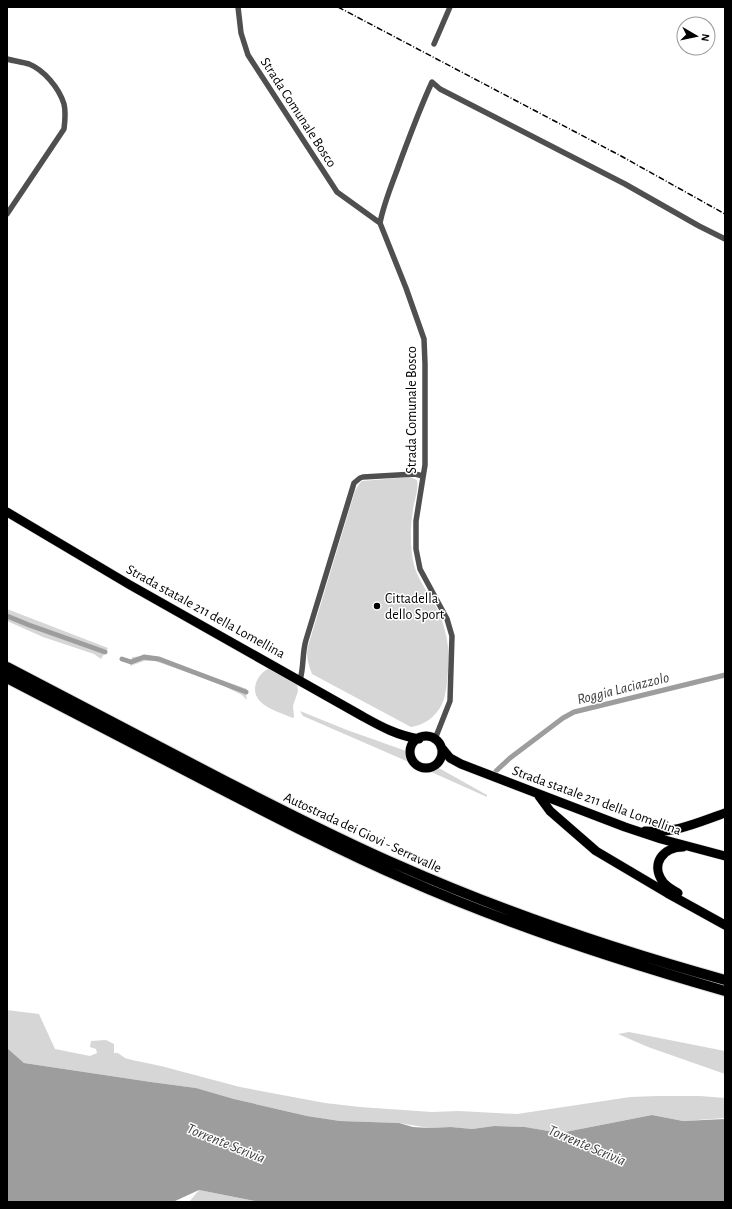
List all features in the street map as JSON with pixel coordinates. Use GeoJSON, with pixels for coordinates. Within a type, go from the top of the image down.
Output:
{"type":"FeatureCollection","features":[{"type":"Feature","properties":{"kind":"highway","name":"Autostrada dei Giovi - Serravalle"},"geometry":{"type":"LineString","coordinates":[[7,667],[299,819],[398,865],[534,920],[606,945],[725,980]]}},
{"type":"Feature","properties":{"kind":"highway","name":"Autostrada dei Giovi - Serravalle"},"geometry":{"type":"LineString","coordinates":[[7,678],[308,834],[400,877],[473,907],[576,945],[725,991]]}},
{"type":"Feature","properties":{"kind":"main road","name":"Strada statale 211 della Lomellina"},"geometry":{"type":"LineString","coordinates":[[7,512],[130,585],[392,732],[405,737],[425,737],[435,739],[450,758],[461,764],[625,827],[689,847],[725,856]]}},
{"type":"Feature","properties":{"kind":"main road","name":"Strada statale 211 della Lomellina"},"geometry":{"type":"LineString","coordinates":[[392,732],[401,740],[410,752],[412,759],[419,766],[428,768],[448,764],[461,764]]}},
{"type":"Feature","properties":{"kind":"main road"},"geometry":{"type":"LineString","coordinates":[[410,752],[414,743],[419,738]]}},
{"type":"Feature","properties":{"kind":"main road"},"geometry":{"type":"LineString","coordinates":[[434,766],[440,759],[442,753],[441,747]]}},
{"type":"Feature","properties":{"kind":"main road"},"geometry":{"type":"LineString","coordinates":[[538,794],[550,811],[596,851],[725,925]]}},
{"type":"Feature","properties":{"kind":"main road"},"geometry":{"type":"LineString","coordinates":[[625,827],[647,831],[671,831],[725,813]]}},
{"type":"Feature","properties":{"kind":"main road"},"geometry":{"type":"LineString","coordinates":[[689,847],[673,848],[664,853],[658,868],[659,874],[666,885],[695,903],[714,918]]}},
{"type":"Feature","properties":{"kind":"street","name":"Strada Comunale Bosco"},"geometry":{"type":"LineString","coordinates":[[238,7],[241,33],[248,55],[337,192],[380,223],[424,339],[425,448],[423,476],[415,534],[420,569],[447,619],[452,636],[450,701],[435,739]]}},
{"type":"Feature","properties":{"kind":"street"},"geometry":{"type":"LineString","coordinates":[[434,44],[450,7]]}},
{"type":"Feature","properties":{"kind":"street"},"geometry":{"type":"LineString","coordinates":[[7,59],[29,64],[46,76],[63,102],[65,117],[64,129],[7,214]]}},
{"type":"Feature","properties":{"kind":"street"},"geometry":{"type":"LineString","coordinates":[[380,223],[393,181],[421,106],[432,82],[440,89],[625,184],[725,239]]}},
{"type":"Feature","properties":{"kind":"street"},"geometry":{"type":"LineString","coordinates":[[300,680],[304,648],[354,483],[363,477],[415,474],[423,476]]}},
{"type":"Feature","properties":{"kind":"shaded area","name":"Cittadella dello Sport"},"geometry":{"type":"Polygon","coordinates":[[[410,477],[417,480],[417,492],[411,531],[411,545],[414,565],[419,579],[435,604],[441,617],[448,647],[448,676],[446,692],[442,704],[429,720],[411,727],[312,674],[307,655],[309,643],[355,491],[359,484],[362,481],[410,477]]]}},
{"type":"Feature","properties":{"kind":"shaded area"},"geometry":{"type":"Polygon","coordinates":[[[7,609],[108,648],[101,659],[94,654],[43,637],[7,621],[7,609]]]}},
{"type":"Feature","properties":{"kind":"shaded area"},"geometry":{"type":"Polygon","coordinates":[[[155,656],[247,689],[247,700],[242,695],[218,683],[155,661],[144,661],[130,666],[132,657],[155,656]]]}},
{"type":"Feature","properties":{"kind":"shaded area"},"geometry":{"type":"Polygon","coordinates":[[[268,669],[297,684],[298,691],[293,706],[293,718],[273,710],[261,702],[257,697],[255,691],[256,683],[262,673],[268,669]]]}},
{"type":"Feature","properties":{"kind":"shaded area"},"geometry":{"type":"Polygon","coordinates":[[[300,711],[347,730],[409,752],[411,763],[303,716],[300,711]]]}},
{"type":"Feature","properties":{"kind":"shaded area"},"geometry":{"type":"Polygon","coordinates":[[[437,767],[487,795],[487,797],[429,771],[437,767]]]}},
{"type":"Feature","properties":{"kind":"shaded area"},"geometry":{"type":"Polygon","coordinates":[[[7,1010],[39,1014],[55,1049],[90,1056],[97,1053],[96,1049],[90,1047],[91,1041],[106,1040],[114,1044],[114,1053],[118,1053],[125,1058],[240,1087],[325,1103],[432,1112],[459,1111],[517,1114],[630,1097],[700,1096],[725,1098],[725,1118],[683,1121],[652,1115],[560,1133],[525,1127],[494,1126],[472,1129],[451,1127],[429,1128],[399,1123],[340,1121],[307,1116],[234,1099],[196,1088],[24,1063],[7,1048],[7,1010]]]}},
{"type":"Feature","properties":{"kind":"shaded area"},"geometry":{"type":"Polygon","coordinates":[[[629,1032],[725,1051],[725,1074],[648,1047],[618,1034],[629,1032]]]}},
{"type":"Feature","properties":{"kind":"shaded area"},"geometry":{"type":"Polygon","coordinates":[[[199,1190],[260,1202],[189,1202],[199,1190]]]}},
{"type":"Feature","properties":{"kind":"water","name":"Torrente Scrivia"},"geometry":{"type":"Polygon","coordinates":[[[7,1048],[24,1063],[196,1088],[234,1099],[307,1116],[340,1121],[399,1123],[413,1127],[429,1128],[451,1127],[472,1129],[494,1126],[525,1127],[560,1133],[652,1115],[683,1121],[725,1119],[725,1202],[260,1202],[199,1190],[173,1202],[7,1202],[7,1048]]]}},
{"type":"Feature","properties":{"kind":"waterway","name":"Roggia Laciazzolo"},"geometry":{"type":"LineString","coordinates":[[7,616],[105,652]]}},
{"type":"Feature","properties":{"kind":"waterway","name":"Roggia Laciazzolo"},"geometry":{"type":"LineString","coordinates":[[122,659],[131,662],[144,657],[159,659],[246,692]]}},
{"type":"Feature","properties":{"kind":"waterway","name":"Roggia Laciazzolo"},"geometry":{"type":"LineString","coordinates":[[496,771],[510,758],[563,718],[574,712],[725,675]]}},
{"type":"Feature","properties":{"kind":"railway"},"geometry":{"type":"LineString","coordinates":[[338,7],[621,156],[725,214]]}},
{"type":"Feature","properties":{"kind":"place","name":"Cittadella dello Sport"},"geometry":{"type":"Point","coordinates":[377,606]}}]}
